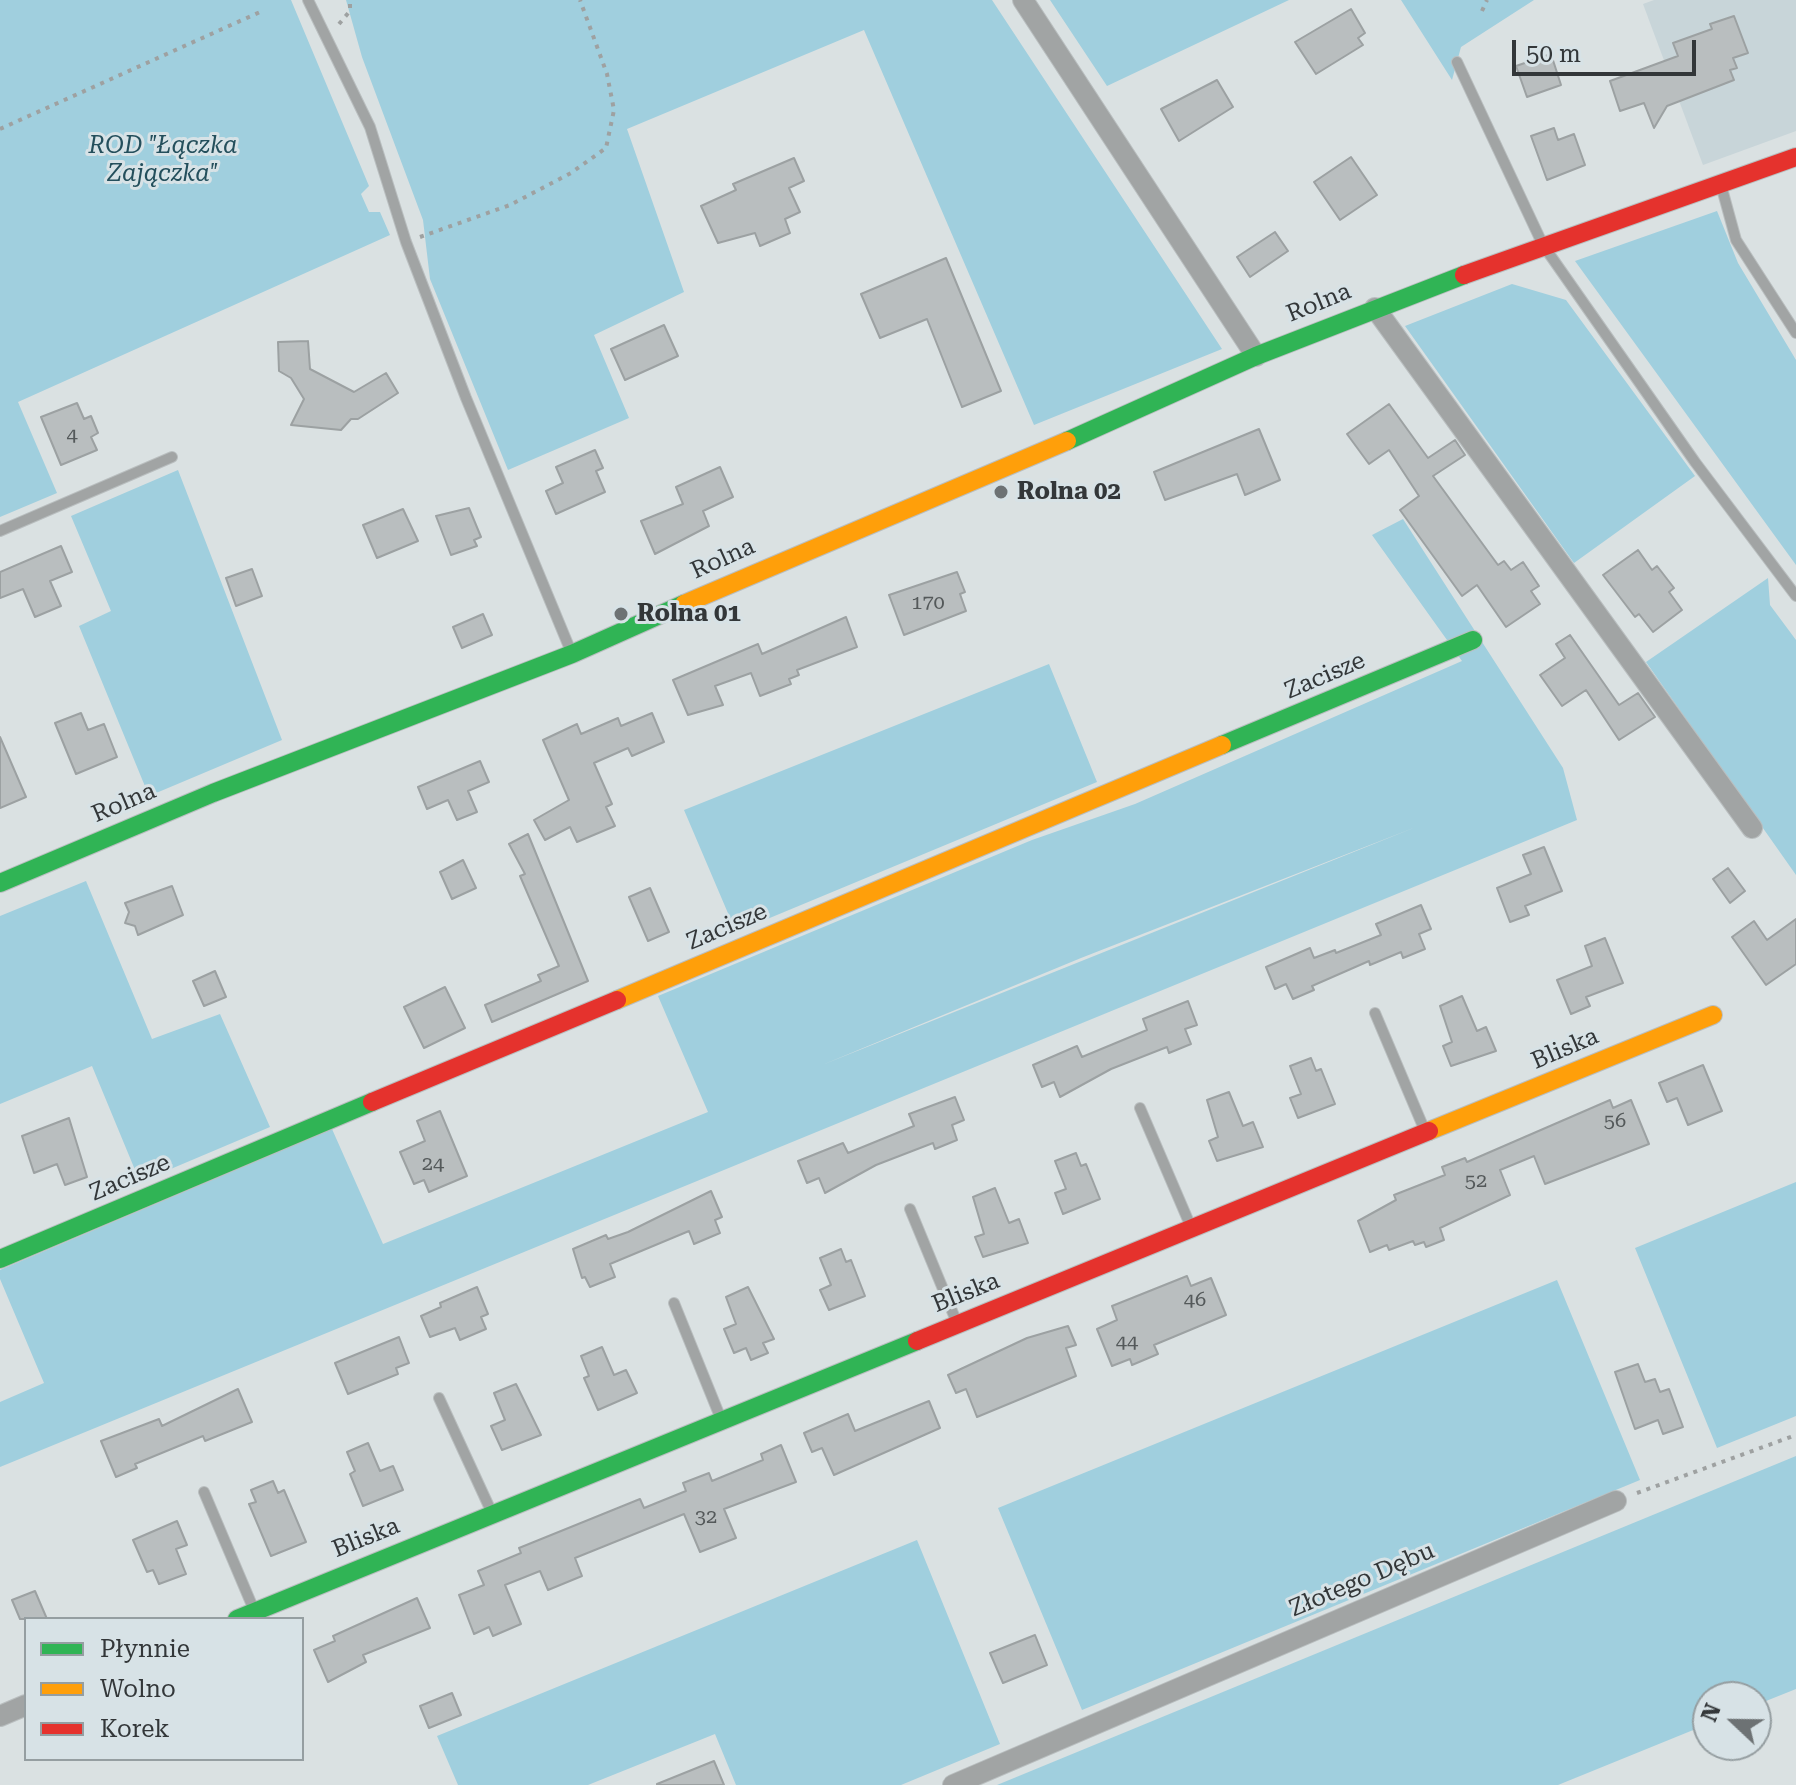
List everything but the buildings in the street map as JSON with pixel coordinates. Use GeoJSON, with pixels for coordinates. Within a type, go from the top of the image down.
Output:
{"type":"FeatureCollection","features":[{"type":"Feature","properties":{"kind":"street"},"geometry":{"type":"LineString","coordinates":[[1023,0],[1256,356]]}},
{"type":"Feature","properties":{"kind":"street","name":"Rolna"},"geometry":{"type":"LineString","coordinates":[[0,883],[213,793],[572,654],[795,555],[989,476],[1256,356],[1543,245],[1796,157]]}},
{"type":"Feature","properties":{"kind":"street","name":"Rolna"},"geometry":{"type":"LineString","coordinates":[[1375,308],[1752,828]]}},
{"type":"Feature","properties":{"kind":"street","name":"Zacisze"},"geometry":{"type":"LineString","coordinates":[[0,1259],[1473,640]]}},
{"type":"Feature","properties":{"kind":"street","name":"Bliska"},"geometry":{"type":"LineString","coordinates":[[246,1615],[1713,1015]]}},
{"type":"Feature","properties":{"kind":"street","name":"Złotego Dębu"},"geometry":{"type":"LineString","coordinates":[[953,1785],[1616,1501]]}},
{"type":"Feature","properties":{"kind":"street"},"geometry":{"type":"LineString","coordinates":[[0,1716],[24,1706]]}},
{"type":"Feature","properties":{"kind":"lane"},"geometry":{"type":"LineString","coordinates":[[308,0],[370,127],[406,242],[466,398],[572,654]]}},
{"type":"Feature","properties":{"kind":"lane"},"geometry":{"type":"LineString","coordinates":[[1457,62],[1543,245],[1695,462],[1796,596]]}},
{"type":"Feature","properties":{"kind":"lane"},"geometry":{"type":"LineString","coordinates":[[1721,183],[1736,240],[1796,333]]}},
{"type":"Feature","properties":{"kind":"lane"},"geometry":{"type":"LineString","coordinates":[[0,531],[172,457]]}},
{"type":"Feature","properties":{"kind":"lane"},"geometry":{"type":"LineString","coordinates":[[1375,1013],[1425,1133]]}},
{"type":"Feature","properties":{"kind":"lane"},"geometry":{"type":"LineString","coordinates":[[1140,1108],[1192,1229]]}},
{"type":"Feature","properties":{"kind":"lane"},"geometry":{"type":"LineString","coordinates":[[910,1209],[957,1325]]}},
{"type":"Feature","properties":{"kind":"lane"},"geometry":{"type":"LineString","coordinates":[[674,1303],[722,1421]]}},
{"type":"Feature","properties":{"kind":"lane"},"geometry":{"type":"LineString","coordinates":[[439,1398],[493,1515]]}},
{"type":"Feature","properties":{"kind":"lane"},"geometry":{"type":"LineString","coordinates":[[204,1492],[246,1615]]}},
{"type":"Feature","properties":{"kind":"path"},"geometry":{"type":"LineString","coordinates":[[406,242],[510,205],[571,173],[606,148],[614,110],[607,74],[580,0]]}},
{"type":"Feature","properties":{"kind":"path"},"geometry":{"type":"LineString","coordinates":[[1482,11],[1487,0]]}},
{"type":"Feature","properties":{"kind":"path"},"geometry":{"type":"LineString","coordinates":[[0,129],[260,12]]}},
{"type":"Feature","properties":{"kind":"path"},"geometry":{"type":"LineString","coordinates":[[1616,1501],[1796,1435]]}},
{"type":"Feature","properties":{"kind":"shaded area"},"geometry":{"type":"Polygon","coordinates":[[[1654,0],[1796,0],[1796,131],[1703,165],[1643,4],[1654,0]]]}},
{"type":"Feature","properties":{"kind":"green space","name":"ROD \"Łączka Zajączka\""},"geometry":{"type":"Polygon","coordinates":[[[0,0],[291,0],[369,186],[361,194],[369,212],[380,212],[390,235],[18,402],[57,493],[0,517],[0,0]]]}},
{"type":"Feature","properties":{"kind":"green space"},"geometry":{"type":"Polygon","coordinates":[[[346,0],[992,0],[1222,349],[1034,425],[864,30],[627,129],[684,292],[594,335],[629,418],[508,470],[430,279],[423,220],[362,57],[346,0]]]}},
{"type":"Feature","properties":{"kind":"green space"},"geometry":{"type":"Polygon","coordinates":[[[1050,0],[1289,0],[1107,86],[1050,0]]]}},
{"type":"Feature","properties":{"kind":"green space"},"geometry":{"type":"Polygon","coordinates":[[[1401,0],[1534,0],[1461,47],[1452,80],[1401,0]]]}},
{"type":"Feature","properties":{"kind":"green space"},"geometry":{"type":"Polygon","coordinates":[[[1717,211],[1738,263],[1796,360],[1796,565],[1575,261],[1717,211]]]}},
{"type":"Feature","properties":{"kind":"green space"},"geometry":{"type":"Polygon","coordinates":[[[1512,284],[1566,300],[1695,476],[1574,563],[1405,326],[1512,284]]]}},
{"type":"Feature","properties":{"kind":"green space"},"geometry":{"type":"Polygon","coordinates":[[[178,470],[282,740],[149,796],[79,626],[111,611],[71,516],[178,470]]]}},
{"type":"Feature","properties":{"kind":"green space"},"geometry":{"type":"Polygon","coordinates":[[[1403,519],[1563,768],[1577,820],[0,1467],[0,1402],[44,1383],[0,1279],[0,1270],[332,1129],[383,1244],[708,1112],[658,996],[1032,840],[1135,804],[1462,661],[1372,535],[1403,519]],[[1416,827],[1081,958],[822,1065],[1416,827]]]}},
{"type":"Feature","properties":{"kind":"green space"},"geometry":{"type":"Polygon","coordinates":[[[1768,578],[1770,605],[1796,640],[1796,875],[1646,662],[1768,578]]]}},
{"type":"Feature","properties":{"kind":"green space"},"geometry":{"type":"Polygon","coordinates":[[[1049,664],[1097,782],[736,932],[684,810],[1049,664]]]}},
{"type":"Feature","properties":{"kind":"green space"},"geometry":{"type":"Polygon","coordinates":[[[86,881],[152,1039],[220,1014],[270,1127],[140,1182],[92,1066],[0,1104],[0,916],[86,881]]]}},
{"type":"Feature","properties":{"kind":"green space"},"geometry":{"type":"Polygon","coordinates":[[[1796,1182],[1796,1416],[1717,1448],[1635,1248],[1796,1182]]]}},
{"type":"Feature","properties":{"kind":"green space"},"geometry":{"type":"Polygon","coordinates":[[[1557,1280],[1640,1480],[1082,1710],[998,1508],[1557,1280]]]}},
{"type":"Feature","properties":{"kind":"green space"},"geometry":{"type":"Polygon","coordinates":[[[1796,1456],[1796,1689],[1772,1699],[1772,1681],[1692,1681],[1692,1731],[1558,1785],[997,1785],[1796,1456]]]}},
{"type":"Feature","properties":{"kind":"green space"},"geometry":{"type":"Polygon","coordinates":[[[917,1540],[1000,1744],[901,1785],[736,1785],[715,1734],[588,1785],[458,1785],[437,1736],[917,1540]]]}},
{"type":"Feature","properties":{"kind":"traffic: fast"},"geometry":{"type":"LineString","coordinates":[[1067,441],[1256,356],[1464,275]]}},
{"type":"Feature","properties":{"kind":"traffic: fast"},"geometry":{"type":"LineString","coordinates":[[0,883],[213,793],[572,654],[684,604]]}},
{"type":"Feature","properties":{"kind":"traffic: fast"},"geometry":{"type":"LineString","coordinates":[[1222,745],[1473,640]]}},
{"type":"Feature","properties":{"kind":"traffic: fast"},"geometry":{"type":"LineString","coordinates":[[0,1259],[372,1102]]}},
{"type":"Feature","properties":{"kind":"traffic: fast"},"geometry":{"type":"LineString","coordinates":[[242,1617],[917,1341]]}},
{"type":"Feature","properties":{"kind":"traffic: slow"},"geometry":{"type":"LineString","coordinates":[[684,604],[1067,441]]}},
{"type":"Feature","properties":{"kind":"traffic: slow"},"geometry":{"type":"LineString","coordinates":[[617,1000],[1222,745]]}},
{"type":"Feature","properties":{"kind":"traffic: slow"},"geometry":{"type":"LineString","coordinates":[[1429,1131],[1713,1015]]}},
{"type":"Feature","properties":{"kind":"traffic: jam"},"geometry":{"type":"LineString","coordinates":[[1464,275],[1796,157]]}},
{"type":"Feature","properties":{"kind":"traffic: jam"},"geometry":{"type":"LineString","coordinates":[[372,1102],[617,1000]]}},
{"type":"Feature","properties":{"kind":"traffic: jam"},"geometry":{"type":"LineString","coordinates":[[917,1341],[1429,1131]]}},
{"type":"Feature","properties":{"kind":"place","name":"Rolna 02"},"geometry":{"type":"Point","coordinates":[1001,492]}},
{"type":"Feature","properties":{"kind":"place","name":"Rolna 01"},"geometry":{"type":"Point","coordinates":[621,614]}}]}
